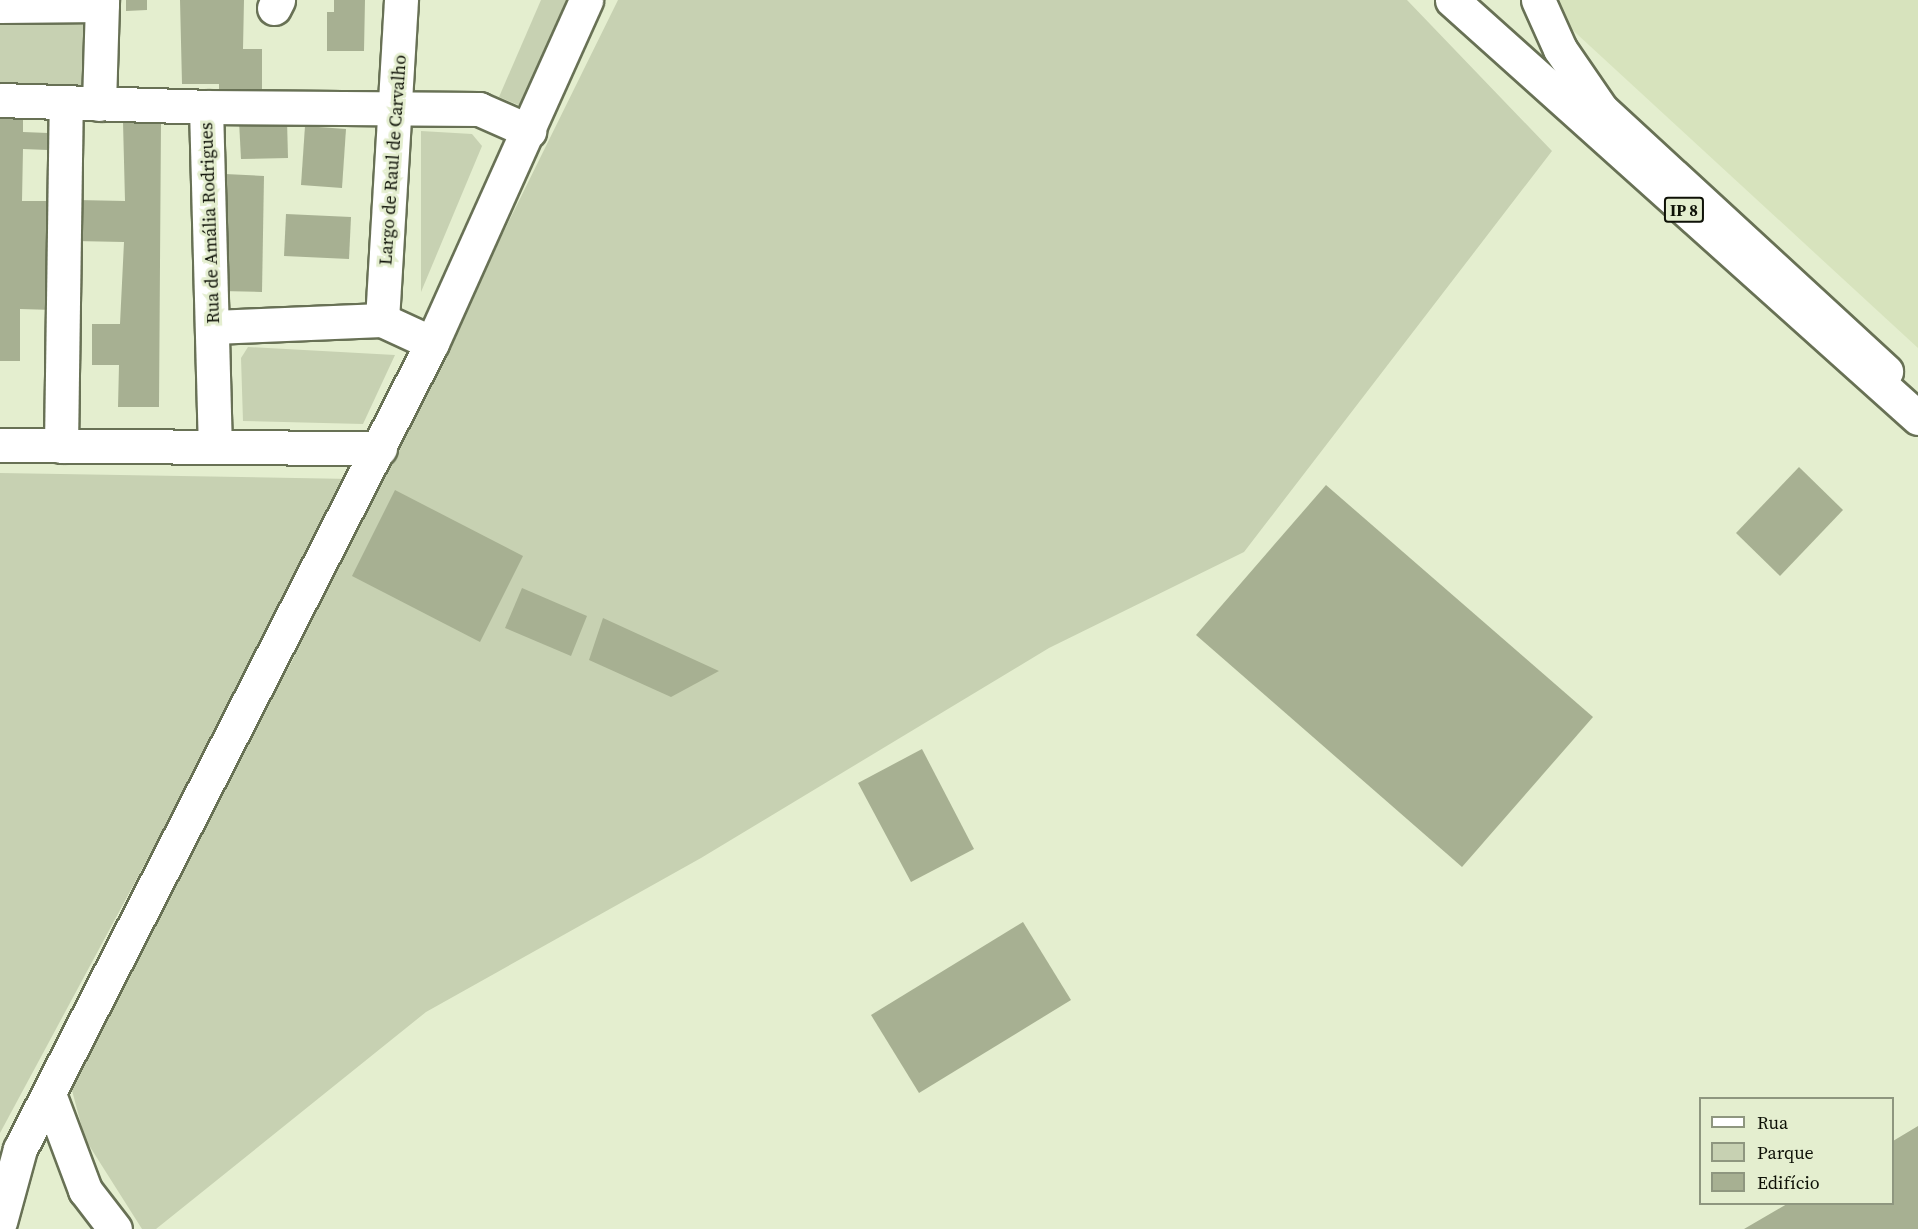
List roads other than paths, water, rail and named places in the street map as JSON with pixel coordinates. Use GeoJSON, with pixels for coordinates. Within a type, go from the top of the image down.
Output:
{"type":"FeatureCollection","features":[{"type":"Feature","properties":{"kind":"street","name":"Largo de Raul de Carvalho"},"geometry":{"type":"LineString","coordinates":[[382,320],[399,107],[401,0]]}},
{"type":"Feature","properties":{"kind":"street"},"geometry":{"type":"LineString","coordinates":[[0,1222],[20,1149],[432,343],[586,0]]}},
{"type":"Feature","properties":{"kind":"street","name":"IP 8"},"geometry":{"type":"LineString","coordinates":[[1452,0],[1918,418]]}},
{"type":"Feature","properties":{"kind":"street"},"geometry":{"type":"LineString","coordinates":[[1538,0],[1560,49],[1602,110],[1847,331],[1918,405]]}},
{"type":"Feature","properties":{"kind":"street"},"geometry":{"type":"LineString","coordinates":[[0,6],[102,2],[99,104]]}},
{"type":"Feature","properties":{"kind":"street","name":"Rua de Amália Rodrigues"},"geometry":{"type":"LineString","coordinates":[[0,100],[206,107],[215,446]]}},
{"type":"Feature","properties":{"kind":"street"},"geometry":{"type":"LineString","coordinates":[[61,446],[66,104]]}},
{"type":"Feature","properties":{"kind":"street"},"geometry":{"type":"LineString","coordinates":[[206,107],[479,109],[529,131]]}},
{"type":"Feature","properties":{"kind":"street"},"geometry":{"type":"LineString","coordinates":[[213,327],[382,320],[432,343]]}},
{"type":"Feature","properties":{"kind":"street"},"geometry":{"type":"LineString","coordinates":[[0,445],[380,448]]}},
{"type":"Feature","properties":{"kind":"street"},"geometry":{"type":"LineString","coordinates":[[49,1094],[86,1190],[115,1229]]}}]}
